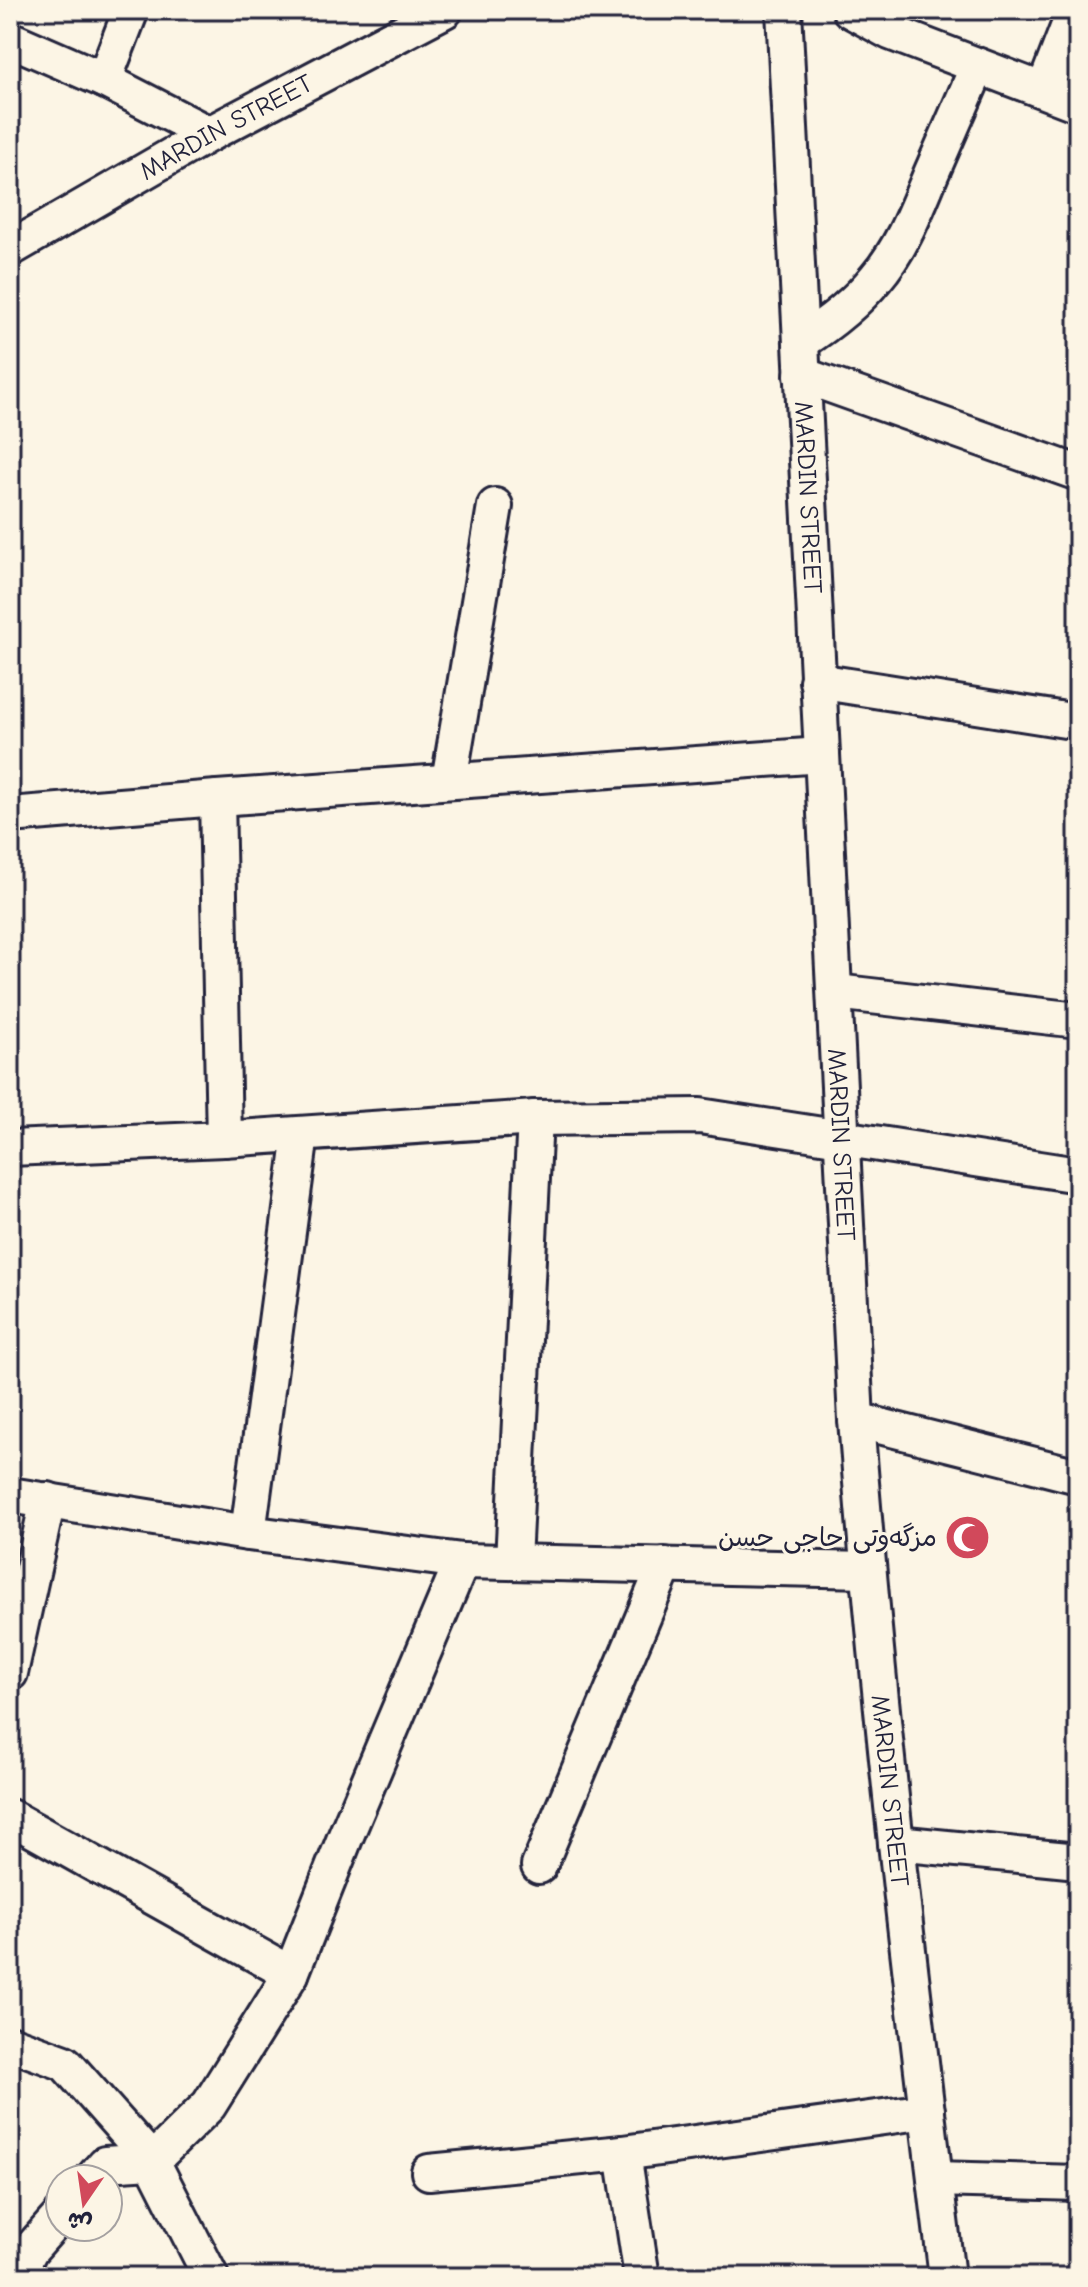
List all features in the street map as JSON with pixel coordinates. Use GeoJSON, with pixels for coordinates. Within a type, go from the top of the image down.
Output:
{"type":"FeatureCollection","features":[{"type":"Feature","properties":{"kind":"street"},"geometry":{"type":"LineString","coordinates":[[104,80],[131,10]]}},
{"type":"Feature","properties":{"kind":"street","name":"MARDIN STREET"},"geometry":{"type":"LineString","coordinates":[[10,249],[209,134],[445,10]]}},
{"type":"Feature","properties":{"kind":"street","name":"MARDIN STREET"},"geometry":{"type":"LineString","coordinates":[[784,10],[856,1420],[896,1843],[947,2277]]}},
{"type":"Feature","properties":{"kind":"street"},"geometry":{"type":"LineString","coordinates":[[850,10],[890,32],[1078,104]]}},
{"type":"Feature","properties":{"kind":"street"},"geometry":{"type":"LineString","coordinates":[[1044,90],[1075,10]]}},
{"type":"Feature","properties":{"kind":"street"},"geometry":{"type":"LineString","coordinates":[[10,39],[104,80],[209,134]]}},
{"type":"Feature","properties":{"kind":"street"},"geometry":{"type":"LineString","coordinates":[[978,66],[896,250],[878,277],[830,323],[801,358],[1078,473]]}},
{"type":"Feature","properties":{"kind":"street"},"geometry":{"type":"LineString","coordinates":[[449,781],[495,506]]}},
{"type":"Feature","properties":{"kind":"street"},"geometry":{"type":"LineString","coordinates":[[817,681],[1078,722]]}},
{"type":"Feature","properties":{"kind":"street"},"geometry":{"type":"LineString","coordinates":[[10,815],[822,755]]}},
{"type":"Feature","properties":{"kind":"street"},"geometry":{"type":"LineString","coordinates":[[217,798],[224,1139]]}},
{"type":"Feature","properties":{"kind":"street"},"geometry":{"type":"LineString","coordinates":[[836,992],[1078,1020]]}},
{"type":"Feature","properties":{"kind":"street"},"geometry":{"type":"LineString","coordinates":[[10,1148],[224,1139],[535,1118],[700,1116],[1078,1175]]}},
{"type":"Feature","properties":{"kind":"street"},"geometry":{"type":"LineString","coordinates":[[513,1561],[535,1118]]}},
{"type":"Feature","properties":{"kind":"street"},"geometry":{"type":"LineString","coordinates":[[248,1533],[301,1134]]}},
{"type":"Feature","properties":{"kind":"street"},"geometry":{"type":"LineString","coordinates":[[856,1420],[1078,1476]]}},
{"type":"Feature","properties":{"kind":"street"},"geometry":{"type":"LineString","coordinates":[[10,1495],[248,1533],[462,1561],[868,1570]]}},
{"type":"Feature","properties":{"kind":"street"},"geometry":{"type":"LineString","coordinates":[[10,1673],[48,1500]]}},
{"type":"Feature","properties":{"kind":"street"},"geometry":{"type":"LineString","coordinates":[[121,2163],[152,2161],[209,2105],[291,1974],[462,1561]]}},
{"type":"Feature","properties":{"kind":"street"},"geometry":{"type":"LineString","coordinates":[[539,1866],[665,1565]]}},
{"type":"Feature","properties":{"kind":"street"},"geometry":{"type":"LineString","coordinates":[[10,1817],[291,1974]]}},
{"type":"Feature","properties":{"kind":"street"},"geometry":{"type":"LineString","coordinates":[[896,1843],[1078,1861]]}},
{"type":"Feature","properties":{"kind":"street"},"geometry":{"type":"LineString","coordinates":[[10,2043],[65,2063],[152,2161],[211,2277]]}},
{"type":"Feature","properties":{"kind":"street"},"geometry":{"type":"LineString","coordinates":[[429,2172],[623,2153],[927,2111]]}},
{"type":"Feature","properties":{"kind":"street"},"geometry":{"type":"LineString","coordinates":[[623,2153],[642,2277]]}},
{"type":"Feature","properties":{"kind":"street"},"geometry":{"type":"LineString","coordinates":[[935,2179],[1078,2183]]}},
{"type":"Feature","properties":{"kind":"street"},"geometry":{"type":"LineString","coordinates":[[16,2277],[30,2250],[44,2234]]}},
{"type":"Feature","properties":{"kind":"place","name":"مزگەوتی حاجی حسن"},"geometry":{"type":"Point","coordinates":[968,1537]}}]}
